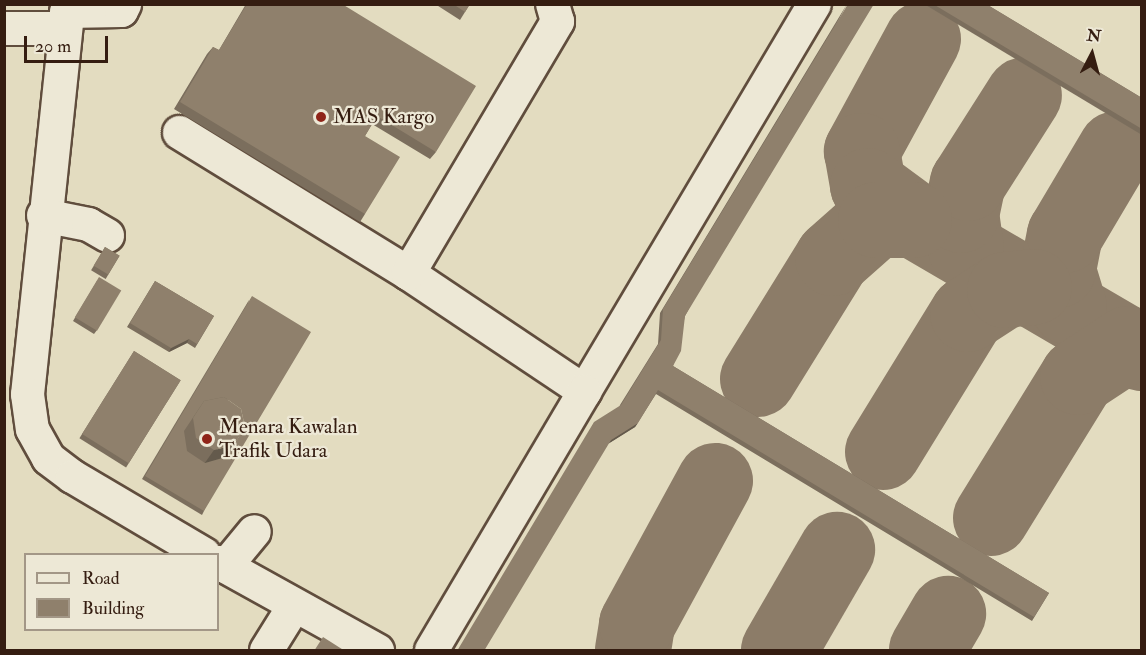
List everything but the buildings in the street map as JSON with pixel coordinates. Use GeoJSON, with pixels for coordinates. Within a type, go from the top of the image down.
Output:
{"type":"FeatureCollection","features":[{"type":"Feature","properties":{"kind":"lane"},"geometry":{"type":"LineString","coordinates":[[4,28],[66,14],[121,10],[124,4]]}},
{"type":"Feature","properties":{"kind":"lane"},"geometry":{"type":"LineString","coordinates":[[408,273],[557,21],[552,4]]}},
{"type":"Feature","properties":{"kind":"lane"},"geometry":{"type":"LineString","coordinates":[[431,651],[814,4]]}},
{"type":"Feature","properties":{"kind":"lane"},"geometry":{"type":"LineString","coordinates":[[66,14],[43,215],[27,394],[32,429],[48,458],[72,476],[202,553]]}},
{"type":"Feature","properties":{"kind":"lane"},"geometry":{"type":"LineString","coordinates":[[179,132],[408,273],[584,391]]}},
{"type":"Feature","properties":{"kind":"lane"},"geometry":{"type":"LineString","coordinates":[[43,215],[88,224],[107,235]]}},
{"type":"Feature","properties":{"kind":"lane"},"geometry":{"type":"LineString","coordinates":[[219,559],[254,531]]}},
{"type":"Feature","properties":{"kind":"lane"},"geometry":{"type":"LineString","coordinates":[[219,563],[376,651]]}},
{"type":"Feature","properties":{"kind":"lane"},"geometry":{"type":"LineString","coordinates":[[266,651],[294,605]]}},
{"type":"Feature","properties":{"kind":"taxiway"},"geometry":{"type":"LineString","coordinates":[[923,39],[862,151],[868,186],[914,220],[1142,353]]}},
{"type":"Feature","properties":{"kind":"taxiway"},"geometry":{"type":"LineString","coordinates":[[966,249],[961,215],[968,183],[1024,95]]}},
{"type":"Feature","properties":{"kind":"taxiway"},"geometry":{"type":"LineString","coordinates":[[1069,307],[1058,270],[1065,235],[1116,149]]}},
{"type":"Feature","properties":{"kind":"taxiway"},"geometry":{"type":"LineString","coordinates":[[758,379],[833,258],[876,220],[914,220]]}},
{"type":"Feature","properties":{"kind":"taxiway"},"geometry":{"type":"LineString","coordinates":[[883,452],[968,314],[1005,290],[1034,287]]}},
{"type":"Feature","properties":{"kind":"taxiway"},"geometry":{"type":"LineString","coordinates":[[991,518],[1078,377],[1128,344]]}},
{"type":"Feature","properties":{"kind":"taxiway"},"geometry":{"type":"LineString","coordinates":[[633,650],[637,624],[715,481]]}},
{"type":"Feature","properties":{"kind":"taxiway"},"geometry":{"type":"LineString","coordinates":[[779,650],[837,550]]}},
{"type":"Feature","properties":{"kind":"taxiway"},"geometry":{"type":"LineString","coordinates":[[927,650],[948,614]]}},
{"type":"Feature","properties":{"kind":"place","name":"MAS Kargo"},"geometry":{"type":"Point","coordinates":[321,117]}},
{"type":"Feature","properties":{"kind":"place","name":"Menara Kawalan Trafik Udara"},"geometry":{"type":"Point","coordinates":[207,439]}}]}
